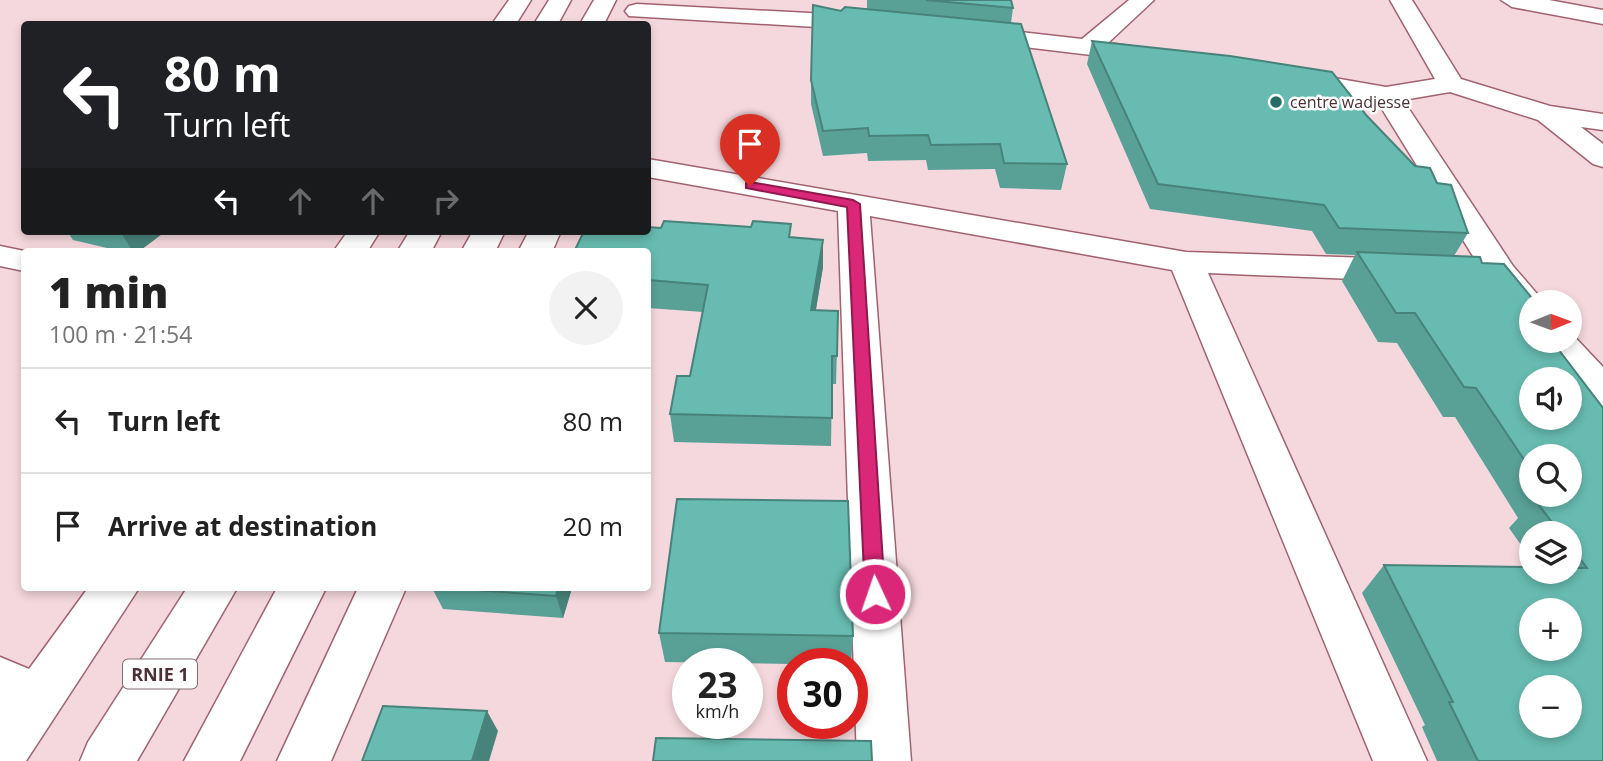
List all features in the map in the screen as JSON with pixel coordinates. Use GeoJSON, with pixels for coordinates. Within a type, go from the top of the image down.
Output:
{"type":"FeatureCollection","features":[{"type":"Feature","properties":{"kind":"main road"},"geometry":{"type":"LineString","coordinates":[[506,21],[520,0]]}},
{"type":"Feature","properties":{"kind":"main road"},"geometry":{"type":"LineString","coordinates":[[548,21],[560,0]]}},
{"type":"Feature","properties":{"kind":"main road"},"geometry":{"type":"LineString","coordinates":[[594,21],[605,0]]}},
{"type":"Feature","properties":{"kind":"main road"},"geometry":{"type":"LineString","coordinates":[[834,19],[865,0]]}},
{"type":"Feature","properties":{"kind":"main road"},"geometry":{"type":"LineString","coordinates":[[1090,45],[1143,0]]}},
{"type":"Feature","properties":{"kind":"main road"},"geometry":{"type":"LineString","coordinates":[[1401,0],[1451,85]]}},
{"type":"Feature","properties":{"kind":"main road"},"geometry":{"type":"LineString","coordinates":[[1512,0],[1603,17]]}},
{"type":"Feature","properties":{"kind":"main road"},"geometry":{"type":"LineString","coordinates":[[636,12],[834,19],[888,25]]}},
{"type":"Feature","properties":{"kind":"main road"},"geometry":{"type":"LineString","coordinates":[[955,32],[1090,45],[1170,58]]}},
{"type":"Feature","properties":{"kind":"main road"},"geometry":{"type":"LineString","coordinates":[[1265,74],[1386,94],[1451,85],[1547,114],[1603,122]]}},
{"type":"Feature","properties":{"kind":"main road"},"geometry":{"type":"LineString","coordinates":[[1386,94],[1501,274],[1519,295]]}},
{"type":"Feature","properties":{"kind":"main road"},"geometry":{"type":"LineString","coordinates":[[1547,114],[1603,158]]}},
{"type":"Feature","properties":{"kind":"main road"},"geometry":{"type":"LineString","coordinates":[[651,169],[1186,262],[1501,274]]}},
{"type":"Feature","properties":{"kind":"main road"},"geometry":{"type":"LineString","coordinates":[[853,204],[884,761]]}},
{"type":"Feature","properties":{"kind":"main road"},"geometry":{"type":"LineString","coordinates":[[0,256],[21,260]]}},
{"type":"Feature","properties":{"kind":"main road"},"geometry":{"type":"LineString","coordinates":[[1186,262],[1400,761]]}},
{"type":"Feature","properties":{"kind":"main road"},"geometry":{"type":"LineString","coordinates":[[1570,354],[1603,392]]}},
{"type":"Feature","properties":{"kind":"main road"},"geometry":{"type":"LineString","coordinates":[[0,753],[19,689],[112,591]]}},
{"type":"Feature","properties":{"kind":"main road","name":"RNIE 1"},"geometry":{"type":"LineString","coordinates":[[107,761],[211,591]]}},
{"type":"Feature","properties":{"kind":"main road"},"geometry":{"type":"LineString","coordinates":[[211,761],[300,591]]}},
{"type":"Feature","properties":{"kind":"main road"},"geometry":{"type":"LineString","coordinates":[[304,761],[381,591]]}},
{"type":"Feature","properties":{"kind":"building"},"geometry":{"type":"Polygon","coordinates":[[[926,0],[1011,0],[1013,8],[926,0]]]}},
{"type":"Feature","properties":{"kind":"building"},"geometry":{"type":"Polygon","coordinates":[[[813,5],[841,11],[845,7],[1021,24],[1067,164],[1004,163],[1000,144],[931,145],[928,135],[869,136],[868,128],[823,131],[811,80],[813,5]]]}},
{"type":"Feature","properties":{"kind":"building"},"geometry":{"type":"Polygon","coordinates":[[[1092,41],[1230,56],[1332,72],[1367,116],[1415,166],[1430,168],[1437,183],[1451,185],[1468,233],[1339,228],[1324,205],[1158,184],[1092,41]]]}},
{"type":"Feature","properties":{"kind":"building"},"geometry":{"type":"Polygon","coordinates":[[[664,221],[751,227],[753,221],[791,224],[789,237],[823,240],[811,310],[838,311],[837,356],[832,356],[832,418],[670,414],[677,376],[690,376],[708,285],[651,280],[651,248],[576,248],[582,235],[651,235],[651,227],[661,228],[664,221]]]}},
{"type":"Feature","properties":{"kind":"building"},"geometry":{"type":"Polygon","coordinates":[[[1357,252],[1480,257],[1482,263],[1504,264],[1525,290],[1519,290],[1519,354],[1562,354],[1572,367],[1519,367],[1519,430],[1582,430],[1582,380],[1603,408],[1603,761],[1478,761],[1449,702],[1453,702],[1384,565],[1519,567],[1519,584],[1582,584],[1582,568],[1587,568],[1582,561],[1582,521],[1551,521],[1540,507],[1582,507],[1582,444],[1519,444],[1519,452],[1476,388],[1464,387],[1415,313],[1396,313],[1357,252]]]}},
{"type":"Feature","properties":{"kind":"building"},"geometry":{"type":"Polygon","coordinates":[[[677,499],[848,501],[853,636],[659,633],[677,499]]]}},
{"type":"Feature","properties":{"kind":"building"},"geometry":{"type":"Polygon","coordinates":[[[489,591],[557,591],[556,596],[489,591]]]}},
{"type":"Feature","properties":{"kind":"building"},"geometry":{"type":"Polygon","coordinates":[[[383,706],[487,711],[472,761],[362,761],[383,706]]]}},
{"type":"Feature","properties":{"kind":"building"},"geometry":{"type":"Polygon","coordinates":[[[656,738],[871,741],[872,761],[653,761],[656,738]]]}},
{"type":"Feature","properties":{"kind":"place","name":"centre wadjesse"},"geometry":{"type":"Point","coordinates":[1276,102]}},
{"type":"Feature","properties":{"kind":"route"},"geometry":{"type":"LineString","coordinates":[[750,186],[853,204],[875,594]]}}]}
